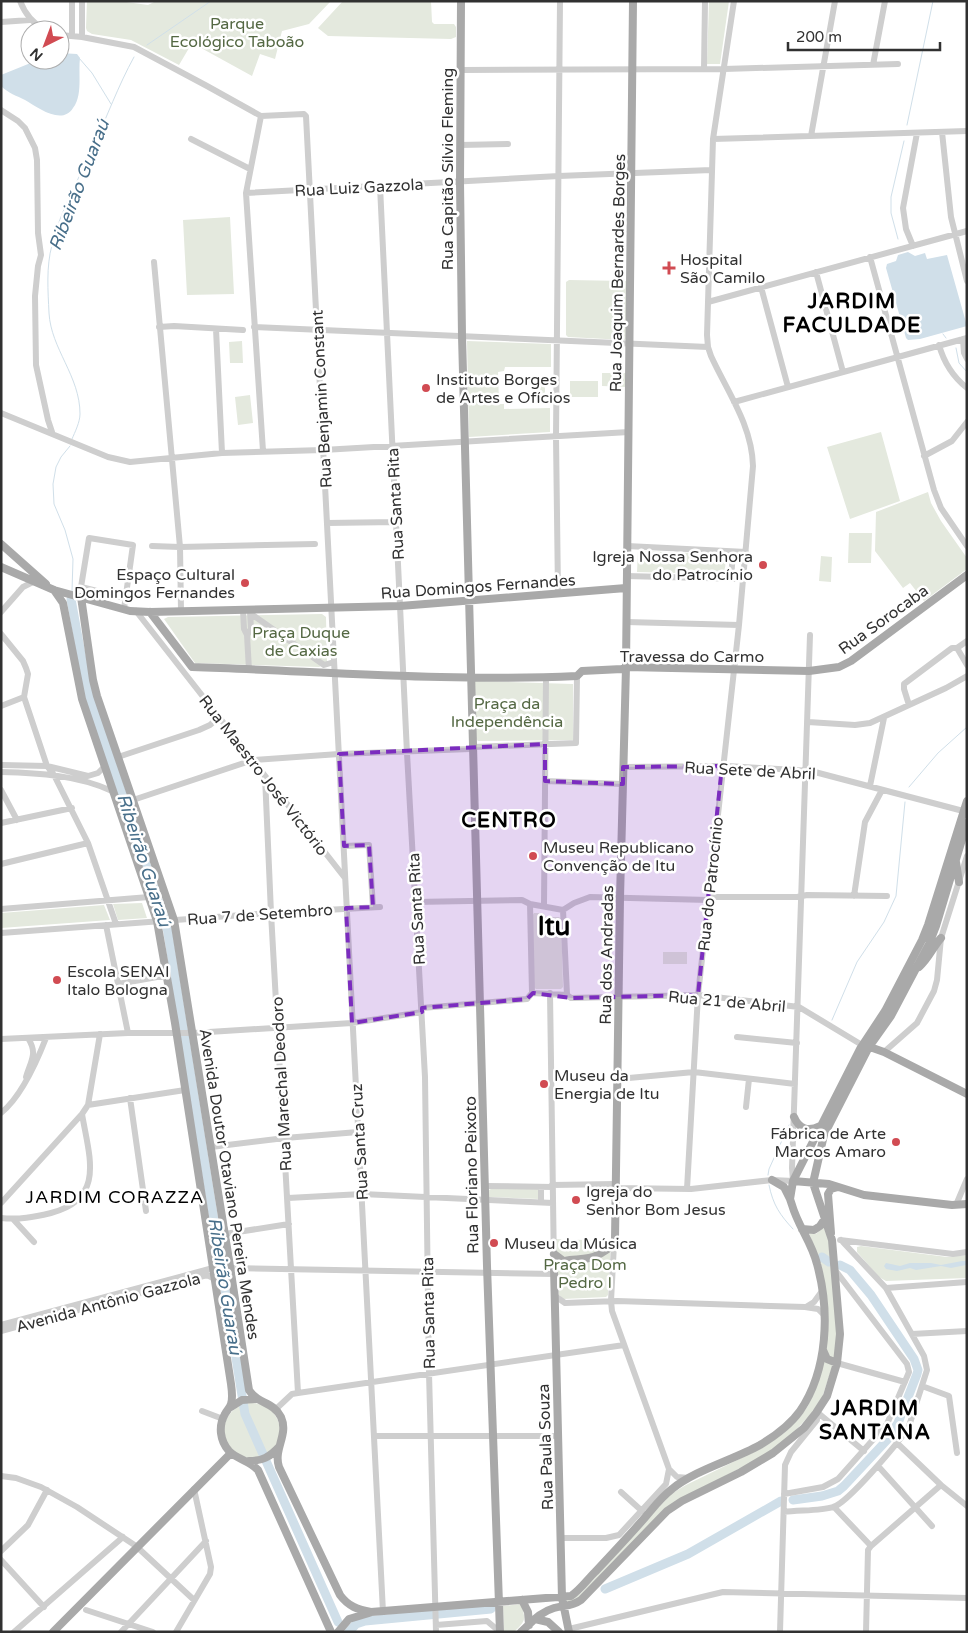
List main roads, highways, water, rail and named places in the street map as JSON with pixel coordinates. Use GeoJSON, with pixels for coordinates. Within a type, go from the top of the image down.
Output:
{"type":"FeatureCollection","features":[{"type":"Feature","properties":{"kind":"main road","name":"Rua Capitão Sílvio Fleming"},"geometry":{"type":"LineString","coordinates":[[461,1],[460,182],[462,336],[469,600]]}},
{"type":"Feature","properties":{"kind":"main road","name":"Rua Joaquim Bernardes Borges"},"geometry":{"type":"LineString","coordinates":[[626,576],[633,1]]}},
{"type":"Feature","properties":{"kind":"main road"},"geometry":{"type":"LineString","coordinates":[[1,544],[53,589],[64,602]]}},
{"type":"Feature","properties":{"kind":"main road"},"geometry":{"type":"LineString","coordinates":[[1,568],[33,582],[73,595],[124,609],[150,612],[192,666],[249,670],[471,677],[469,600]]}},
{"type":"Feature","properties":{"kind":"main road","name":"Rua Sorocaba"},"geometry":{"type":"LineString","coordinates":[[809,671],[852,662],[967,575]]}},
{"type":"Feature","properties":{"kind":"main road","name":"Rua dos Andradas"},"geometry":{"type":"LineString","coordinates":[[562,1260],[592,1257],[614,1244],[626,667],[626,576]]}},
{"type":"Feature","properties":{"kind":"main road","name":"Rua Domingos Fernandes"},"geometry":{"type":"LineString","coordinates":[[150,612],[400,606],[626,588]]}},
{"type":"Feature","properties":{"kind":"main road"},"geometry":{"type":"LineString","coordinates":[[64,602],[63,598],[73,595]]}},
{"type":"Feature","properties":{"kind":"main road","name":"Avenida Doutor Otaviano Pereira Mendes"},"geometry":{"type":"LineString","coordinates":[[73,595],[95,688],[109,761],[112,791],[125,803],[149,897],[160,921],[167,977],[178,1032],[186,1090],[221,1268],[249,1390],[256,1399]]}},
{"type":"Feature","properties":{"kind":"main road","name":"Avenida Doutor Otaviano Pereira Mendes"},"geometry":{"type":"LineString","coordinates":[[64,602],[78,687],[172,920],[225,1234],[221,1268],[215,1279],[231,1384],[231,1407]]}},
{"type":"Feature","properties":{"kind":"main road","name":"Travessa do Carmo"},"geometry":{"type":"LineString","coordinates":[[471,677],[546,678],[577,676],[582,671],[622,669],[626,667],[809,671]]}},
{"type":"Feature","properties":{"kind":"main road","name":"Rua Floriano Peixoto"},"geometry":{"type":"LineString","coordinates":[[471,677],[498,1631]]}},
{"type":"Feature","properties":{"kind":"main road"},"geometry":{"type":"LineString","coordinates":[[790,1199],[794,1180],[820,1126],[866,1046],[926,932],[967,801]]}},
{"type":"Feature","properties":{"kind":"main road"},"geometry":{"type":"LineString","coordinates":[[832,1240],[813,1183],[826,1131],[866,1046],[891,1016],[933,934],[967,823]]}},
{"type":"Feature","properties":{"kind":"main road"},"geometry":{"type":"LineString","coordinates":[[955,861],[959,882]]}},
{"type":"Feature","properties":{"kind":"main road"},"geometry":{"type":"LineString","coordinates":[[914,972],[926,960],[935,944],[941,938]]}},
{"type":"Feature","properties":{"kind":"main road"},"geometry":{"type":"LineString","coordinates":[[866,1046],[884,1052],[967,1094]]}},
{"type":"Feature","properties":{"kind":"main road"},"geometry":{"type":"LineString","coordinates":[[794,1117],[797,1123],[805,1129],[820,1126]]}},
{"type":"Feature","properties":{"kind":"main road"},"geometry":{"type":"LineString","coordinates":[[338,1632],[349,1619],[371,1612],[436,1609],[570,1596],[577,1592],[666,1494],[689,1478],[761,1444],[786,1426],[800,1410],[809,1393],[819,1366],[824,1315],[818,1264],[810,1243],[794,1212],[784,1186],[772,1180]]}},
{"type":"Feature","properties":{"kind":"main road"},"geometry":{"type":"LineString","coordinates":[[794,1180],[838,1187],[864,1195],[956,1205],[967,1204]]}},
{"type":"Feature","properties":{"kind":"main road"},"geometry":{"type":"LineString","coordinates":[[521,1632],[542,1612],[572,1606],[586,1596],[654,1522],[672,1507],[773,1453],[795,1436],[817,1412],[830,1389],[837,1363],[840,1334],[828,1194],[831,1190],[838,1187]]}},
{"type":"Feature","properties":{"kind":"main road"},"geometry":{"type":"LineString","coordinates":[[802,1229],[814,1230],[830,1211]]}},
{"type":"Feature","properties":{"kind":"main road"},"geometry":{"type":"LineString","coordinates":[[554,1254],[562,1260]]}},
{"type":"Feature","properties":{"kind":"main road","name":"Rua Paula Souza"},"geometry":{"type":"LineString","coordinates":[[562,1260],[554,1271],[562,1598],[569,1631]]}},
{"type":"Feature","properties":{"kind":"main road"},"geometry":{"type":"LineString","coordinates":[[822,1348],[827,1359],[837,1363]]}},
{"type":"Feature","properties":{"kind":"main road"},"geometry":{"type":"LineString","coordinates":[[279,1447],[265,1459],[249,1461],[238,1458],[231,1453],[222,1438],[223,1419],[231,1407],[242,1400],[256,1399],[267,1402],[276,1409],[284,1428],[277,1457],[279,1467],[340,1595],[352,1607],[371,1612]]}},
{"type":"Feature","properties":{"kind":"main road"},"geometry":{"type":"LineString","coordinates":[[53,1632],[136,1546],[231,1453]]}},
{"type":"Feature","properties":{"kind":"main road"},"geometry":{"type":"LineString","coordinates":[[249,1461],[258,1470],[331,1632]]}},
{"type":"Feature","properties":{"kind":"main road"},"geometry":{"type":"LineString","coordinates":[[522,1600],[528,1612],[528,1625]]}},
{"type":"Feature","properties":{"kind":"main road"},"geometry":{"type":"LineString","coordinates":[[535,1619],[548,1622],[559,1632]]}},
{"type":"Feature","properties":{"kind":"waterway"},"geometry":{"type":"LineString","coordinates":[[147,45],[211,1]]}},
{"type":"Feature","properties":{"kind":"waterway"},"geometry":{"type":"LineString","coordinates":[[907,125],[933,1]]}},
{"type":"Feature","properties":{"kind":"waterway","name":"Ribeirão Guaraú"},"geometry":{"type":"LineString","coordinates":[[72,439],[80,417],[79,400],[51,326],[48,288],[50,253],[55,232],[65,207],[134,57]]}},
{"type":"Feature","properties":{"kind":"waterway"},"geometry":{"type":"LineString","coordinates":[[79,58],[92,73],[111,104]]}},
{"type":"Feature","properties":{"kind":"waterway"},"geometry":{"type":"LineString","coordinates":[[898,239],[891,213],[891,197],[904,141]]}},
{"type":"Feature","properties":{"kind":"waterway"},"geometry":{"type":"LineString","coordinates":[[943,334],[946,338]]}},
{"type":"Feature","properties":{"kind":"waterway"},"geometry":{"type":"LineString","coordinates":[[956,348],[959,363],[967,372]]}},
{"type":"Feature","properties":{"kind":"waterway","name":"Ribeirão Guaraú"},"geometry":{"type":"LineString","coordinates":[[70,446],[56,467],[53,484],[54,504],[65,530],[73,559],[72,591]]}},
{"type":"Feature","properties":{"kind":"waterway","name":"Ribeirão Guaraú"},"geometry":{"type":"LineString","coordinates":[[71,599],[88,693],[167,927],[245,1414],[338,1622]]}},
{"type":"Feature","properties":{"kind":"waterway"},"geometry":{"type":"LineString","coordinates":[[909,787],[938,753],[967,727]]}},
{"type":"Feature","properties":{"kind":"waterway"},"geometry":{"type":"LineString","coordinates":[[832,1020],[857,962],[884,922],[896,896],[905,802]]}},
{"type":"Feature","properties":{"kind":"waterway"},"geometry":{"type":"LineString","coordinates":[[768,1175],[789,1125]]}},
{"type":"Feature","properties":{"kind":"waterway"},"geometry":{"type":"LineString","coordinates":[[769,1185],[778,1209],[793,1229]]}},
{"type":"Feature","properties":{"kind":"waterway"},"geometry":{"type":"LineString","coordinates":[[822,1257],[829,1262]]}},
{"type":"Feature","properties":{"kind":"waterway"},"geometry":{"type":"LineString","coordinates":[[793,1500],[822,1496],[838,1491],[844,1486],[887,1440],[898,1423],[918,1370],[914,1359],[871,1295],[850,1270],[840,1265]]}},
{"type":"Feature","properties":{"kind":"waterway"},"geometry":{"type":"LineString","coordinates":[[605,1589],[688,1554],[781,1501]]}},
{"type":"Feature","properties":{"kind":"waterway"},"geometry":{"type":"LineString","coordinates":[[349,1632],[356,1624],[365,1621],[491,1609]]}},
{"type":"Feature","properties":{"kind":"place","name":"Hospital São Camilo"},"geometry":{"type":"Point","coordinates":[669,268]}},
{"type":"Feature","properties":{"kind":"place","name":"Instituto Borges de Artes e Ofícios"},"geometry":{"type":"Point","coordinates":[426,388]}},
{"type":"Feature","properties":{"kind":"place","name":"Igreja Nossa Senhora do Patrocínio"},"geometry":{"type":"Point","coordinates":[763,565]}},
{"type":"Feature","properties":{"kind":"place","name":"Espaço Cultural Domingos Fernandes"},"geometry":{"type":"Point","coordinates":[245,583]}},
{"type":"Feature","properties":{"kind":"place","name":"Museu Republicano Convenção de Itu"},"geometry":{"type":"Point","coordinates":[533,856]}},
{"type":"Feature","properties":{"kind":"place","name":"Escola SENAI Italo Bologna"},"geometry":{"type":"Point","coordinates":[57,980]}},
{"type":"Feature","properties":{"kind":"place","name":"Museu da Energia de Itu"},"geometry":{"type":"Point","coordinates":[544,1084]}},
{"type":"Feature","properties":{"kind":"place","name":"Fábrica de Arte Marcos Amaro"},"geometry":{"type":"Point","coordinates":[896,1142]}},
{"type":"Feature","properties":{"kind":"place","name":"Igreja do Senhor Bom Jesus"},"geometry":{"type":"Point","coordinates":[576,1200]}},
{"type":"Feature","properties":{"kind":"place","name":"Museu da Música"},"geometry":{"type":"Point","coordinates":[494,1243]}},
{"type":"Feature","properties":{"kind":"district","name":"JARDIM FACULDADE"},"geometry":{"type":"Point","coordinates":[852,313]}},
{"type":"Feature","properties":{"kind":"district","name":"CENTRO"},"geometry":{"type":"Point","coordinates":[509,820]}},
{"type":"Feature","properties":{"kind":"district","name":"Itu"},"geometry":{"type":"Point","coordinates":[554,926]}},
{"type":"Feature","properties":{"kind":"district","name":"JARDIM CORAZZA"},"geometry":{"type":"Point","coordinates":[115,1197]}},
{"type":"Feature","properties":{"kind":"district","name":"JARDIM SANTANA"},"geometry":{"type":"Point","coordinates":[875,1420]}},
{"type":"Feature","properties":{"kind":"park label","name":"Parque Ecológico Taboão"},"geometry":{"type":"Point","coordinates":[237,32]}},
{"type":"Feature","properties":{"kind":"park label","name":"Praça Duque de Caxias"},"geometry":{"type":"Point","coordinates":[301,641]}},
{"type":"Feature","properties":{"kind":"park label","name":"Praça da Independência"},"geometry":{"type":"Point","coordinates":[507,712]}},
{"type":"Feature","properties":{"kind":"park label","name":"Praça Dom Pedro I"},"geometry":{"type":"Point","coordinates":[585,1273]}}]}
